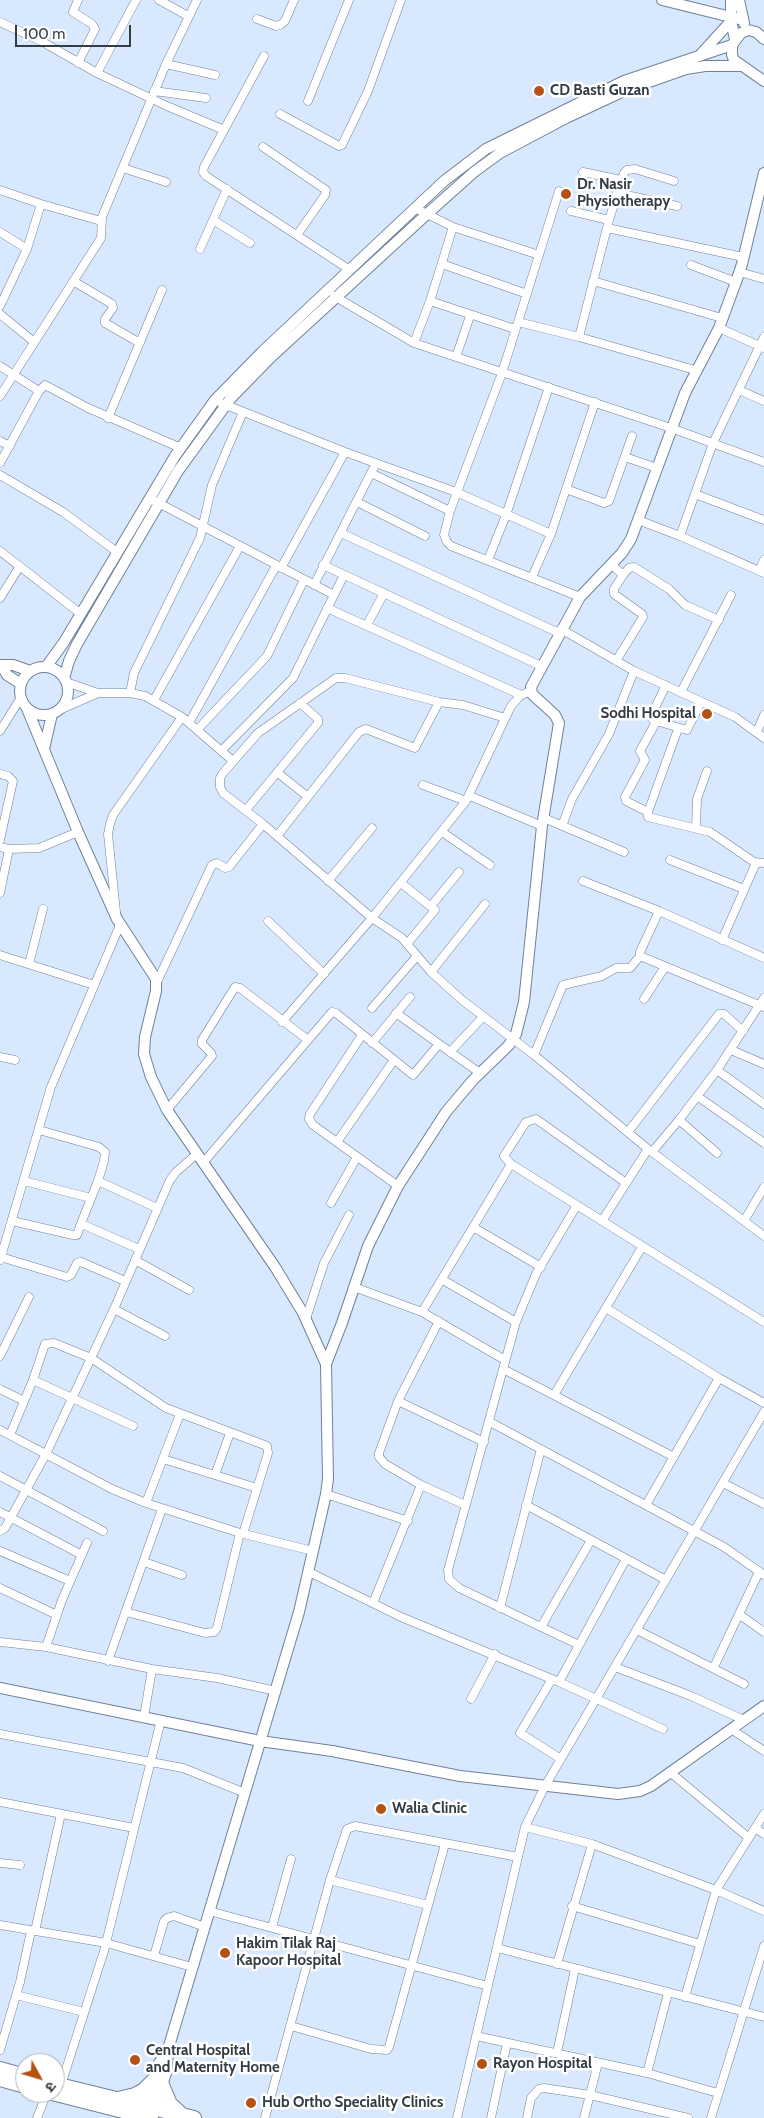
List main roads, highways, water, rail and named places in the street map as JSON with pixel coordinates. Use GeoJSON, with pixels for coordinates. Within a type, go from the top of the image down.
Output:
{"type":"FeatureCollection","features":[{"type":"Feature","properties":{"kind":"highway"},"geometry":{"type":"LineString","coordinates":[[0,2069],[15,2073]]}},
{"type":"Feature","properties":{"kind":"highway"},"geometry":{"type":"LineString","coordinates":[[0,2079],[15,2083]]}},
{"type":"Feature","properties":{"kind":"highway"},"geometry":{"type":"LineString","coordinates":[[119,2109],[135,2095],[158,2083],[170,2104],[188,2117]]}},
{"type":"Feature","properties":{"kind":"highway"},"geometry":{"type":"LineString","coordinates":[[65,2090],[119,2109],[148,2114],[188,2117]]}},
{"type":"Feature","properties":{"kind":"place","name":"CD Basti Guzan"},"geometry":{"type":"Point","coordinates":[539,91]}},
{"type":"Feature","properties":{"kind":"place","name":"Dr. Nasir Physiotherapy"},"geometry":{"type":"Point","coordinates":[566,194]}},
{"type":"Feature","properties":{"kind":"place","name":"Sodhi Hospital"},"geometry":{"type":"Point","coordinates":[707,714]}},
{"type":"Feature","properties":{"kind":"place","name":"Walia Clinic"},"geometry":{"type":"Point","coordinates":[381,1809]}},
{"type":"Feature","properties":{"kind":"place","name":"Hakim Tilak Raj Kapoor Hospital"},"geometry":{"type":"Point","coordinates":[225,1953]}},
{"type":"Feature","properties":{"kind":"place","name":"Central Hospital and Maternity Home"},"geometry":{"type":"Point","coordinates":[135,2060]}},
{"type":"Feature","properties":{"kind":"place","name":"Rayon Hospital"},"geometry":{"type":"Point","coordinates":[482,2064]}},
{"type":"Feature","properties":{"kind":"place","name":"Hub Ortho Speciality Clinics"},"geometry":{"type":"Point","coordinates":[251,2103]}}]}
